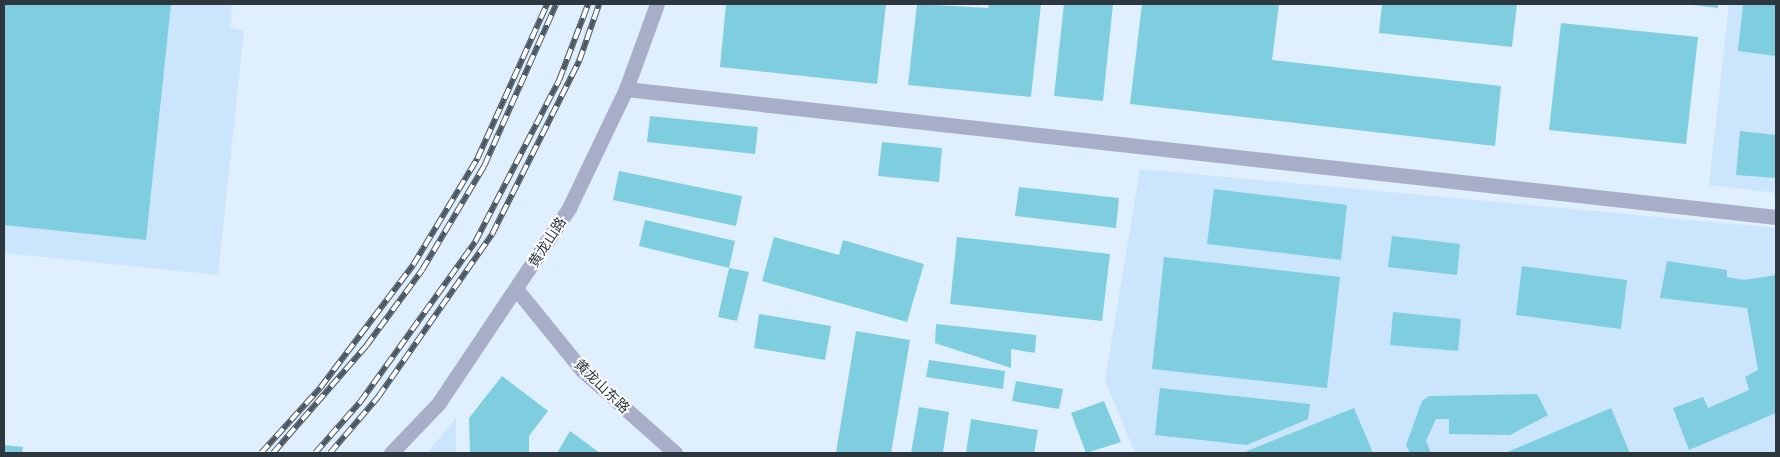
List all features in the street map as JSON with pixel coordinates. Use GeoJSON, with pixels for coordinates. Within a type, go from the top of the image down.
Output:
{"type":"FeatureCollection","features":[{"type":"Feature","properties":{"kind":"street","name":"黄龙山路"},"geometry":{"type":"LineString","coordinates":[[391,453],[438,404],[517,290],[569,208],[626,89],[657,4]]}},
{"type":"Feature","properties":{"kind":"street"},"geometry":{"type":"LineString","coordinates":[[626,89],[1776,217]]}},
{"type":"Feature","properties":{"kind":"street","name":"黄龙山东路"},"geometry":{"type":"LineString","coordinates":[[517,290],[582,370],[675,453]]}},
{"type":"Feature","properties":{"kind":"shaded area"},"geometry":{"type":"Polygon","coordinates":[[[4,4],[232,4],[230,28],[244,30],[218,275],[4,253],[4,4]]]}},
{"type":"Feature","properties":{"kind":"shaded area"},"geometry":{"type":"Polygon","coordinates":[[[1729,4],[1776,4],[1776,193],[1709,185],[1729,4]]]}},
{"type":"Feature","properties":{"kind":"shaded area"},"geometry":{"type":"Polygon","coordinates":[[[1140,169],[1776,228],[1776,453],[1135,453],[1105,380],[1140,169]]]}},
{"type":"Feature","properties":{"kind":"shaded area"},"geometry":{"type":"Polygon","coordinates":[[[456,418],[456,453],[427,453],[456,418]]]}},
{"type":"Feature","properties":{"kind":"building"},"geometry":{"type":"Polygon","coordinates":[[[4,4],[171,4],[146,240],[4,225],[4,4]]]}},
{"type":"Feature","properties":{"kind":"building"},"geometry":{"type":"Polygon","coordinates":[[[726,4],[886,4],[877,84],[720,67],[726,4]]]}},
{"type":"Feature","properties":{"kind":"building"},"geometry":{"type":"Polygon","coordinates":[[[917,4],[988,8],[989,4],[1041,4],[1031,97],[908,85],[917,4]]]}},
{"type":"Feature","properties":{"kind":"building"},"geometry":{"type":"Polygon","coordinates":[[[1064,4],[1113,4],[1103,101],[1054,96],[1064,4]]]}},
{"type":"Feature","properties":{"kind":"building"},"geometry":{"type":"Polygon","coordinates":[[[1142,4],[1279,4],[1272,60],[1501,86],[1495,146],[1130,104],[1142,4]]]}},
{"type":"Feature","properties":{"kind":"building"},"geometry":{"type":"Polygon","coordinates":[[[1382,4],[1517,4],[1512,47],[1379,33],[1382,4]]]}},
{"type":"Feature","properties":{"kind":"building"},"geometry":{"type":"Polygon","coordinates":[[[1684,4],[1718,4],[1718,8],[1684,4]]]}},
{"type":"Feature","properties":{"kind":"building"},"geometry":{"type":"Polygon","coordinates":[[[1743,4],[1776,4],[1776,56],[1738,51],[1743,4]]]}},
{"type":"Feature","properties":{"kind":"building"},"geometry":{"type":"Polygon","coordinates":[[[1561,23],[1698,37],[1686,144],[1549,130],[1561,23]]]}},
{"type":"Feature","properties":{"kind":"building"},"geometry":{"type":"Polygon","coordinates":[[[650,116],[758,127],[755,154],[647,142],[650,116]]]}},
{"type":"Feature","properties":{"kind":"building"},"geometry":{"type":"Polygon","coordinates":[[[1740,131],[1776,135],[1776,178],[1736,175],[1740,131]]]}},
{"type":"Feature","properties":{"kind":"building"},"geometry":{"type":"Polygon","coordinates":[[[882,142],[942,148],[939,182],[878,176],[882,142]]]}},
{"type":"Feature","properties":{"kind":"building"},"geometry":{"type":"Polygon","coordinates":[[[619,171],[742,196],[736,226],[613,200],[619,171]]]}},
{"type":"Feature","properties":{"kind":"building"},"geometry":{"type":"Polygon","coordinates":[[[1019,187],[1119,198],[1116,228],[1015,216],[1019,187]]]}},
{"type":"Feature","properties":{"kind":"building"},"geometry":{"type":"Polygon","coordinates":[[[1214,189],[1347,205],[1341,260],[1207,244],[1214,189]]]}},
{"type":"Feature","properties":{"kind":"building"},"geometry":{"type":"Polygon","coordinates":[[[645,220],[735,241],[729,268],[639,246],[645,220]]]}},
{"type":"Feature","properties":{"kind":"building"},"geometry":{"type":"Polygon","coordinates":[[[1392,236],[1460,244],[1457,275],[1388,267],[1392,236]]]}},
{"type":"Feature","properties":{"kind":"building"},"geometry":{"type":"Polygon","coordinates":[[[774,237],[839,255],[843,240],[924,264],[907,322],[762,281],[774,237]]]}},
{"type":"Feature","properties":{"kind":"building"},"geometry":{"type":"Polygon","coordinates":[[[957,237],[1110,254],[1102,321],[950,304],[957,237]]]}},
{"type":"Feature","properties":{"kind":"building"},"geometry":{"type":"Polygon","coordinates":[[[1164,257],[1340,277],[1327,388],[1152,369],[1164,257]]]}},
{"type":"Feature","properties":{"kind":"building"},"geometry":{"type":"Polygon","coordinates":[[[1667,261],[1727,270],[1727,277],[1744,280],[1776,275],[1776,413],[1689,450],[1673,408],[1703,397],[1708,408],[1749,390],[1745,377],[1758,370],[1747,308],[1660,298],[1667,261]]]}},
{"type":"Feature","properties":{"kind":"building"},"geometry":{"type":"Polygon","coordinates":[[[1522,266],[1627,280],[1621,329],[1516,315],[1522,266]]]}},
{"type":"Feature","properties":{"kind":"building"},"geometry":{"type":"Polygon","coordinates":[[[729,268],[749,272],[737,321],[718,317],[729,268]]]}},
{"type":"Feature","properties":{"kind":"building"},"geometry":{"type":"Polygon","coordinates":[[[1393,312],[1461,319],[1458,351],[1390,345],[1393,312]]]}},
{"type":"Feature","properties":{"kind":"building"},"geometry":{"type":"Polygon","coordinates":[[[759,314],[831,326],[825,360],[754,348],[759,314]]]}},
{"type":"Feature","properties":{"kind":"building"},"geometry":{"type":"Polygon","coordinates":[[[936,324],[1036,335],[1035,353],[1011,349],[1011,368],[935,343],[936,324]]]}},
{"type":"Feature","properties":{"kind":"building"},"geometry":{"type":"Polygon","coordinates":[[[856,331],[910,340],[891,453],[836,453],[856,331]]]}},
{"type":"Feature","properties":{"kind":"building"},"geometry":{"type":"Polygon","coordinates":[[[929,360],[1005,371],[1003,389],[926,377],[929,360]]]}},
{"type":"Feature","properties":{"kind":"building"},"geometry":{"type":"Polygon","coordinates":[[[502,376],[548,411],[529,436],[529,453],[470,453],[469,418],[502,376]]]}},
{"type":"Feature","properties":{"kind":"building"},"geometry":{"type":"Polygon","coordinates":[[[1016,381],[1063,389],[1059,409],[1012,401],[1016,381]]]}},
{"type":"Feature","properties":{"kind":"building"},"geometry":{"type":"Polygon","coordinates":[[[1160,388],[1310,404],[1308,419],[1247,445],[1155,435],[1160,388]]]}},
{"type":"Feature","properties":{"kind":"building"},"geometry":{"type":"Polygon","coordinates":[[[1537,394],[1548,415],[1510,435],[1449,434],[1449,419],[1436,419],[1426,441],[1431,453],[1410,453],[1406,445],[1422,401],[1429,396],[1537,394]]]}},
{"type":"Feature","properties":{"kind":"building"},"geometry":{"type":"Polygon","coordinates":[[[1104,401],[1121,442],[1086,453],[1071,413],[1104,401]]]}},
{"type":"Feature","properties":{"kind":"building"},"geometry":{"type":"Polygon","coordinates":[[[919,407],[949,412],[943,453],[911,453],[919,407]]]}},
{"type":"Feature","properties":{"kind":"building"},"geometry":{"type":"Polygon","coordinates":[[[1354,408],[1373,453],[1242,453],[1354,408]]]}},
{"type":"Feature","properties":{"kind":"building"},"geometry":{"type":"Polygon","coordinates":[[[1611,408],[1630,453],[1505,453],[1611,408]]]}},
{"type":"Feature","properties":{"kind":"building"},"geometry":{"type":"Polygon","coordinates":[[[971,419],[1038,430],[1034,453],[966,453],[971,419]]]}},
{"type":"Feature","properties":{"kind":"building"},"geometry":{"type":"Polygon","coordinates":[[[570,431],[600,453],[557,453],[570,431]]]}},
{"type":"Feature","properties":{"kind":"building"},"geometry":{"type":"Polygon","coordinates":[[[4,445],[23,447],[22,453],[4,453],[4,445]]]}},
{"type":"Feature","properties":{"kind":"railway"},"geometry":{"type":"LineString","coordinates":[[261,453],[320,388],[413,265],[477,159],[547,4]]}},
{"type":"Feature","properties":{"kind":"railway"},"geometry":{"type":"LineString","coordinates":[[273,453],[366,346],[422,270],[484,166],[556,4]]}},
{"type":"Feature","properties":{"kind":"railway"},"geometry":{"type":"LineString","coordinates":[[315,453],[360,402],[475,242],[559,80],[588,4]]}},
{"type":"Feature","properties":{"kind":"railway"},"geometry":{"type":"LineString","coordinates":[[330,453],[378,397],[492,234],[579,61],[599,4]]}}]}
